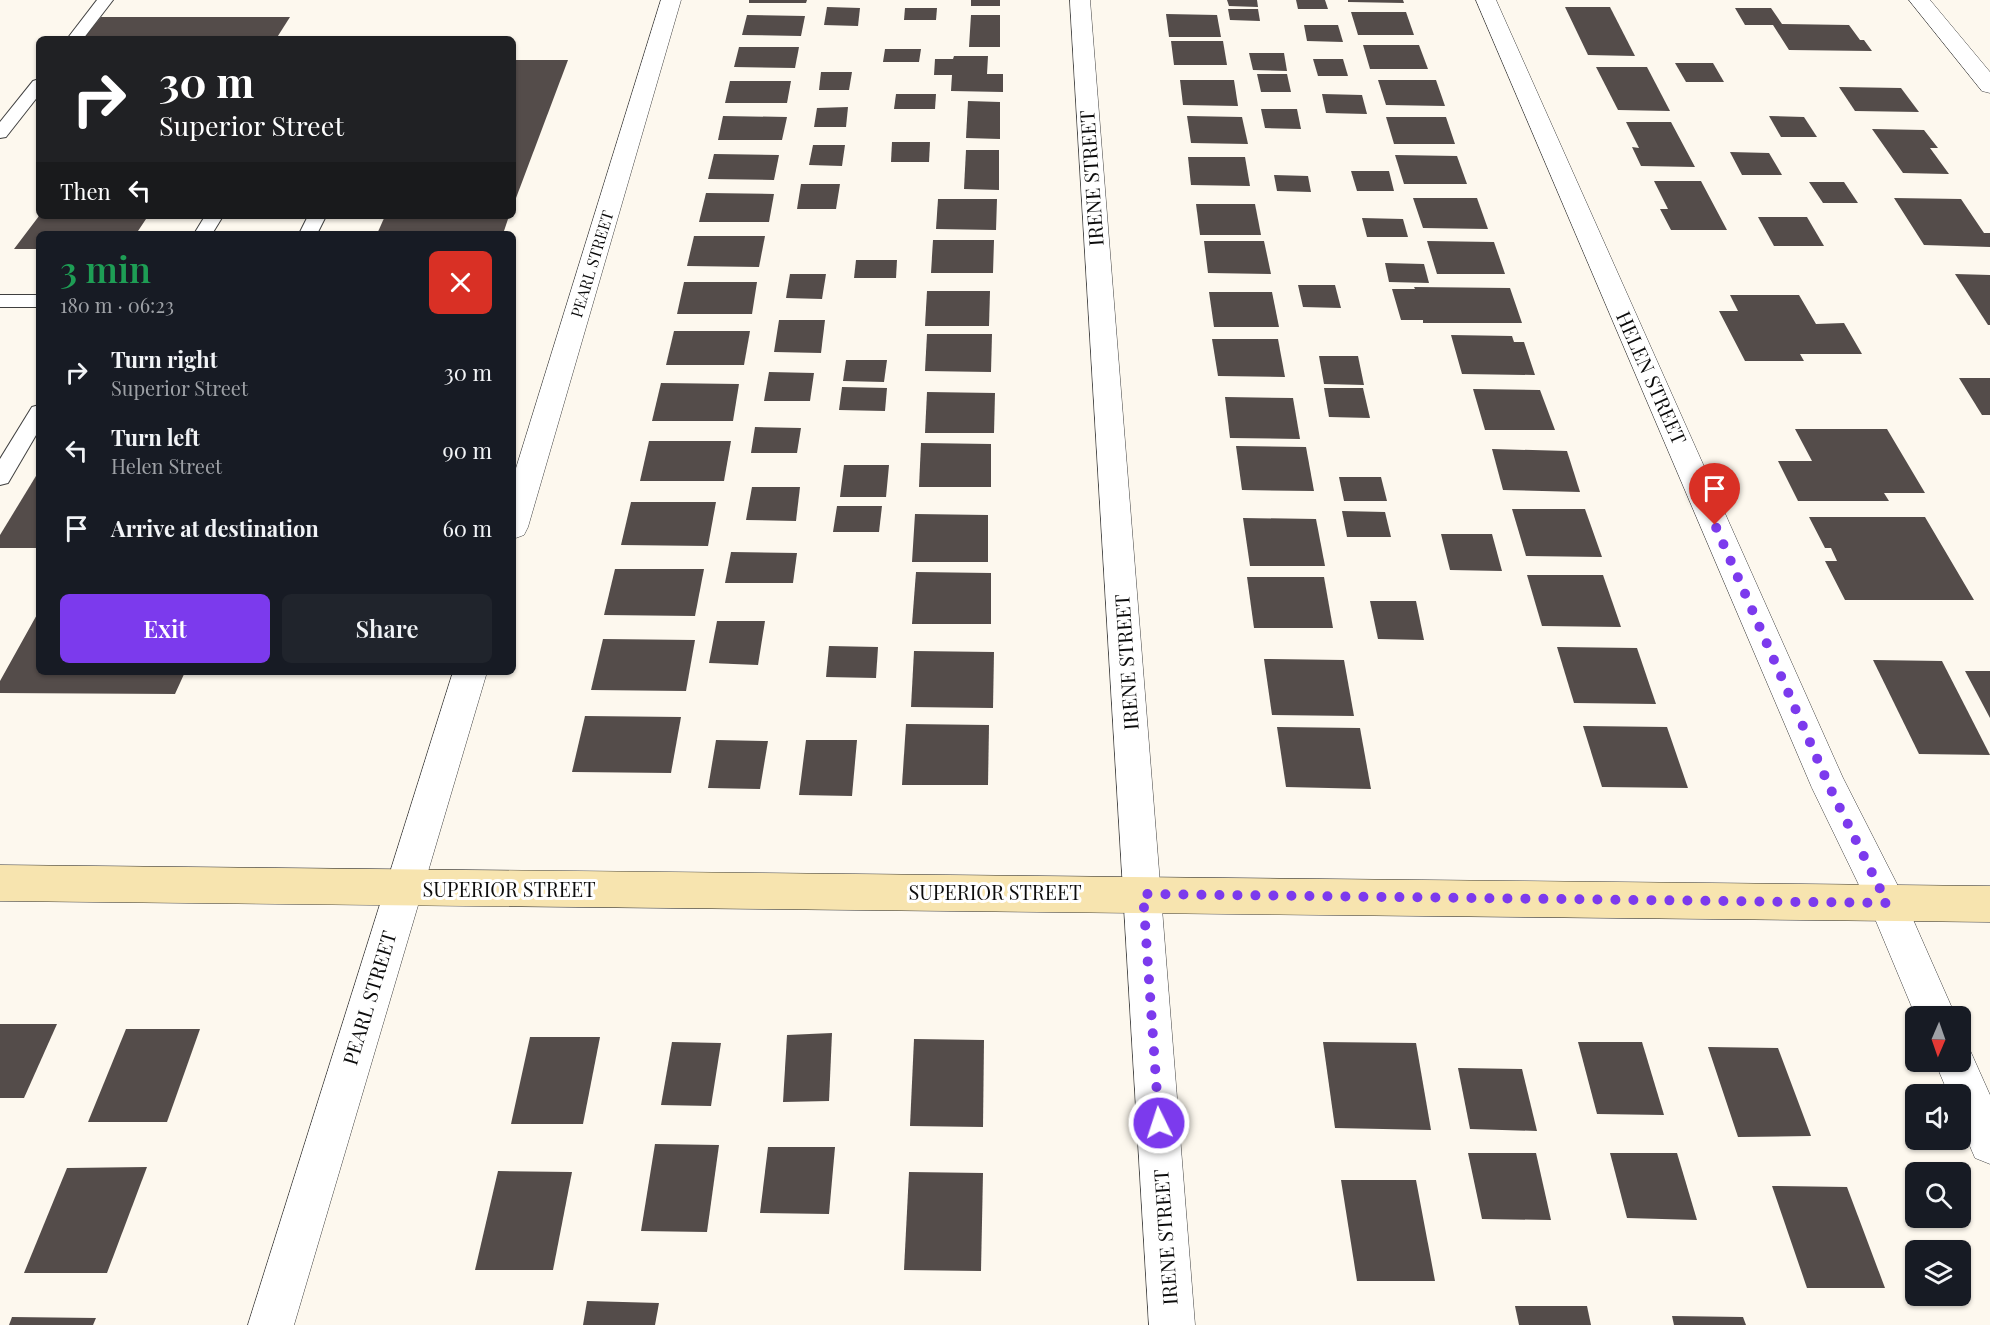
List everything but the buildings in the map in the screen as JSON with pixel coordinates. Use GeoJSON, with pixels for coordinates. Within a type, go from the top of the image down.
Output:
{"type":"FeatureCollection","features":[{"type":"Feature","properties":{"kind":"street","name":"PEARL STREET"},"geometry":{"type":"LineString","coordinates":[[516,517],[671,0]]}},
{"type":"Feature","properties":{"kind":"street","name":"IRENE STREET"},"geometry":{"type":"LineString","coordinates":[[1080,0],[1172,1325]]}},
{"type":"Feature","properties":{"kind":"street","name":"HELEN STREET"},"geometry":{"type":"LineString","coordinates":[[1486,0],[1830,788],[1887,903],[1931,1006]]}},
{"type":"Feature","properties":{"kind":"street"},"geometry":{"type":"LineString","coordinates":[[1918,0],[1990,86]]}},
{"type":"Feature","properties":{"kind":"street","name":"PEARL STREET"},"geometry":{"type":"LineString","coordinates":[[271,1325],[469,675]]}},
{"type":"Feature","properties":{"kind":"street","name":"SUPERIOR STREET"},"geometry":{"type":"LineString","coordinates":[[0,883],[1990,904]]}},
{"type":"Feature","properties":{"kind":"street"},"geometry":{"type":"LineString","coordinates":[[1959,1072],[1990,1143]]}},
{"type":"Feature","properties":{"kind":"lane"},"geometry":{"type":"LineString","coordinates":[[77,36],[105,0]]}},
{"type":"Feature","properties":{"kind":"lane"},"geometry":{"type":"LineString","coordinates":[[0,133],[36,88]]}},
{"type":"Feature","properties":{"kind":"lane"},"geometry":{"type":"LineString","coordinates":[[0,301],[36,301]]}},
{"type":"Feature","properties":{"kind":"lane"},"geometry":{"type":"LineString","coordinates":[[0,477],[36,417]]}},
{"type":"Feature","properties":{"kind":"route"},"geometry":{"type":"LineString","coordinates":[[1159,1123],[1143,894],[1887,903],[1830,788],[1715,525]]}}]}
